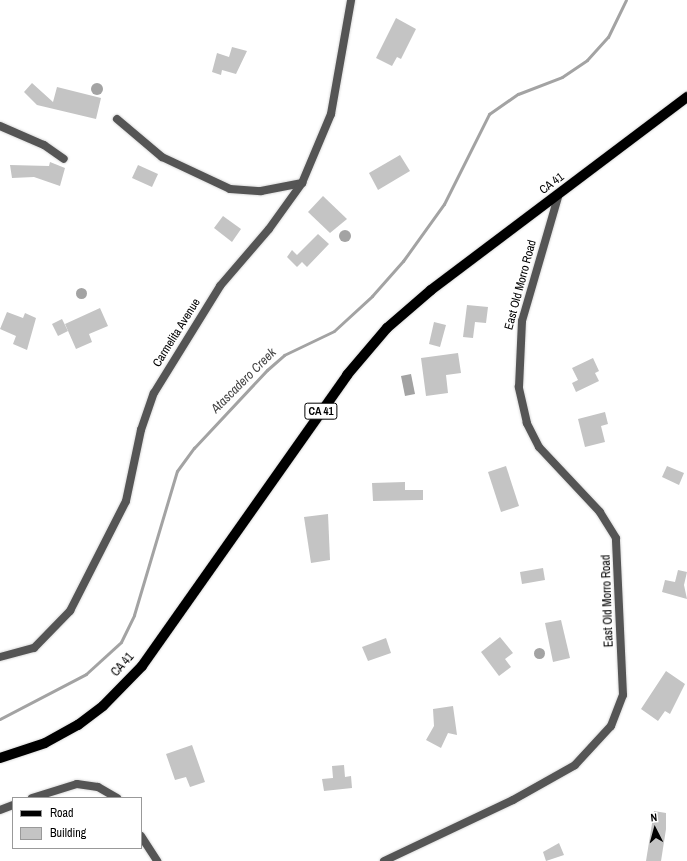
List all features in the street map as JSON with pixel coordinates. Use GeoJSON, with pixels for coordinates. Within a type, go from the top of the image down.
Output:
{"type":"FeatureCollection","features":[{"type":"Feature","properties":{"kind":"main road","name":"CA 41"},"geometry":{"type":"LineString","coordinates":[[0,758],[45,742],[103,706],[142,666],[347,375],[387,328],[431,290],[558,197],[687,97]]}},
{"type":"Feature","properties":{"kind":"street","name":"Carmelita Avenue"},"geometry":{"type":"LineString","coordinates":[[0,657],[34,648],[70,611],[126,501],[141,430],[154,393],[220,286],[269,229],[302,183],[330,114],[351,0]]}},
{"type":"Feature","properties":{"kind":"street"},"geometry":{"type":"LineString","coordinates":[[117,119],[162,157],[230,189],[261,191],[302,183]]}},
{"type":"Feature","properties":{"kind":"street"},"geometry":{"type":"LineString","coordinates":[[0,126],[44,146],[64,159]]}},
{"type":"Feature","properties":{"kind":"street","name":"East Old Morro Road"},"geometry":{"type":"LineString","coordinates":[[384,861],[513,800],[574,765],[611,726],[623,695],[616,538],[600,512],[539,447],[527,423],[519,387],[522,321],[558,197]]}},
{"type":"Feature","properties":{"kind":"street"},"geometry":{"type":"LineString","coordinates":[[35,797],[77,784],[98,787],[115,797]]}},
{"type":"Feature","properties":{"kind":"street"},"geometry":{"type":"LineString","coordinates":[[0,810],[12,805]]}},
{"type":"Feature","properties":{"kind":"street"},"geometry":{"type":"LineString","coordinates":[[142,838],[157,861]]}},
{"type":"Feature","properties":{"kind":"shaded area"},"geometry":{"type":"Polygon","coordinates":[[[95,83],[99,83],[103,89],[99,95],[95,95],[91,91],[91,87],[95,83]]]}},
{"type":"Feature","properties":{"kind":"shaded area"},"geometry":{"type":"Polygon","coordinates":[[[345,230],[349,232],[351,236],[349,240],[345,242],[341,240],[339,236],[341,232],[345,230]]]}},
{"type":"Feature","properties":{"kind":"shaded area"},"geometry":{"type":"Polygon","coordinates":[[[81,287],[85,289],[87,293],[85,297],[81,299],[77,297],[75,293],[77,289],[81,287]]]}},
{"type":"Feature","properties":{"kind":"shaded area"},"geometry":{"type":"Polygon","coordinates":[[[411,374],[415,394],[405,396],[401,376],[411,374]]]}},
{"type":"Feature","properties":{"kind":"shaded area"},"geometry":{"type":"Polygon","coordinates":[[[537,648],[541,648],[543,649],[543,657],[537,658],[534,655],[534,651],[537,648]]]}},
{"type":"Feature","properties":{"kind":"building"},"geometry":{"type":"Polygon","coordinates":[[[396,18],[416,29],[401,59],[397,57],[392,66],[376,58],[396,18]]]}},
{"type":"Feature","properties":{"kind":"building"},"geometry":{"type":"Polygon","coordinates":[[[232,47],[247,51],[236,74],[222,70],[221,75],[212,72],[217,53],[229,57],[232,47]]]}},
{"type":"Feature","properties":{"kind":"building"},"geometry":{"type":"Polygon","coordinates":[[[32,83],[53,102],[57,87],[101,98],[96,119],[37,105],[24,92],[32,83]]]}},
{"type":"Feature","properties":{"kind":"building"},"geometry":{"type":"Polygon","coordinates":[[[400,155],[410,171],[378,190],[369,173],[400,155]]]}},
{"type":"Feature","properties":{"kind":"building"},"geometry":{"type":"Polygon","coordinates":[[[50,162],[65,168],[60,186],[34,177],[12,178],[10,165],[49,166],[50,162]]]}},
{"type":"Feature","properties":{"kind":"building"},"geometry":{"type":"Polygon","coordinates":[[[138,165],[158,174],[152,187],[132,178],[138,165]]]}},
{"type":"Feature","properties":{"kind":"building"},"geometry":{"type":"Polygon","coordinates":[[[323,196],[347,219],[330,233],[308,212],[323,196]]]}},
{"type":"Feature","properties":{"kind":"building"},"geometry":{"type":"Polygon","coordinates":[[[223,216],[241,229],[232,242],[214,228],[223,216]]]}},
{"type":"Feature","properties":{"kind":"building"},"geometry":{"type":"Polygon","coordinates":[[[318,234],[329,244],[307,267],[302,262],[297,267],[287,257],[292,250],[297,255],[318,234]]]}},
{"type":"Feature","properties":{"kind":"building"},"geometry":{"type":"Polygon","coordinates":[[[467,305],[488,307],[486,323],[475,322],[473,338],[463,337],[467,305]]]}},
{"type":"Feature","properties":{"kind":"building"},"geometry":{"type":"Polygon","coordinates":[[[100,308],[108,326],[89,334],[92,342],[76,349],[65,324],[100,308]]]}},
{"type":"Feature","properties":{"kind":"building"},"geometry":{"type":"Polygon","coordinates":[[[7,312],[23,318],[25,313],[36,318],[27,350],[13,344],[16,336],[0,329],[7,312]]]}},
{"type":"Feature","properties":{"kind":"building"},"geometry":{"type":"Polygon","coordinates":[[[62,319],[68,331],[58,336],[52,324],[62,319]]]}},
{"type":"Feature","properties":{"kind":"building"},"geometry":{"type":"Polygon","coordinates":[[[434,322],[446,325],[440,347],[429,344],[434,322]]]}},
{"type":"Feature","properties":{"kind":"building"},"geometry":{"type":"Polygon","coordinates":[[[458,353],[461,373],[446,375],[448,393],[426,396],[421,358],[458,353]]]}},
{"type":"Feature","properties":{"kind":"building"},"geometry":{"type":"Polygon","coordinates":[[[593,358],[599,371],[595,373],[599,381],[576,392],[572,383],[578,380],[572,368],[593,358]]]}},
{"type":"Feature","properties":{"kind":"building"},"geometry":{"type":"Polygon","coordinates":[[[605,412],[608,424],[601,426],[605,442],[585,447],[578,419],[605,412]]]}},
{"type":"Feature","properties":{"kind":"building"},"geometry":{"type":"Polygon","coordinates":[[[506,466],[519,506],[501,512],[488,472],[506,466]]]}},
{"type":"Feature","properties":{"kind":"building"},"geometry":{"type":"Polygon","coordinates":[[[667,466],[684,473],[679,485],[662,477],[667,466]]]}},
{"type":"Feature","properties":{"kind":"building"},"geometry":{"type":"Polygon","coordinates":[[[405,482],[405,490],[423,490],[423,500],[373,501],[372,483],[405,482]]]}},
{"type":"Feature","properties":{"kind":"building"},"geometry":{"type":"Polygon","coordinates":[[[328,514],[330,560],[311,563],[304,517],[328,514]]]}},
{"type":"Feature","properties":{"kind":"building"},"geometry":{"type":"Polygon","coordinates":[[[543,568],[545,580],[522,584],[520,572],[543,568]]]}},
{"type":"Feature","properties":{"kind":"building"},"geometry":{"type":"Polygon","coordinates":[[[678,570],[687,572],[684,585],[687,599],[662,592],[665,580],[675,582],[678,570]]]}},
{"type":"Feature","properties":{"kind":"building"},"geometry":{"type":"Polygon","coordinates":[[[561,620],[570,658],[553,662],[545,623],[561,620]]]}},
{"type":"Feature","properties":{"kind":"building"},"geometry":{"type":"Polygon","coordinates":[[[500,637],[513,653],[505,659],[511,667],[499,676],[481,652],[500,637]]]}},
{"type":"Feature","properties":{"kind":"building"},"geometry":{"type":"Polygon","coordinates":[[[386,638],[391,653],[368,661],[362,647],[386,638]]]}},
{"type":"Feature","properties":{"kind":"building"},"geometry":{"type":"Polygon","coordinates":[[[666,671],[685,684],[670,714],[665,711],[658,721],[641,709],[666,671]]]}},
{"type":"Feature","properties":{"kind":"building"},"geometry":{"type":"Polygon","coordinates":[[[453,706],[457,735],[448,733],[441,748],[426,740],[434,726],[433,709],[453,706]]]}},
{"type":"Feature","properties":{"kind":"building"},"geometry":{"type":"Polygon","coordinates":[[[192,745],[205,782],[190,787],[186,777],[175,780],[166,754],[192,745]]]}},
{"type":"Feature","properties":{"kind":"building"},"geometry":{"type":"Polygon","coordinates":[[[344,765],[345,777],[351,776],[352,788],[324,791],[322,779],[333,778],[332,766],[344,765]]]}},
{"type":"Feature","properties":{"kind":"building"},"geometry":{"type":"Polygon","coordinates":[[[654,811],[666,813],[666,829],[661,861],[646,861],[654,811]]]}},
{"type":"Feature","properties":{"kind":"building"},"geometry":{"type":"Polygon","coordinates":[[[559,843],[564,855],[546,861],[543,852],[559,843]]]}},
{"type":"Feature","properties":{"kind":"waterway","name":"Atascadero Creek"},"geometry":{"type":"LineString","coordinates":[[0,719],[86,674],[121,642],[134,615],[177,471],[194,448],[267,370],[284,355],[334,331],[372,296],[403,261],[444,204],[489,114],[518,94],[562,77],[587,60],[608,37],[626,0]]}}]}
